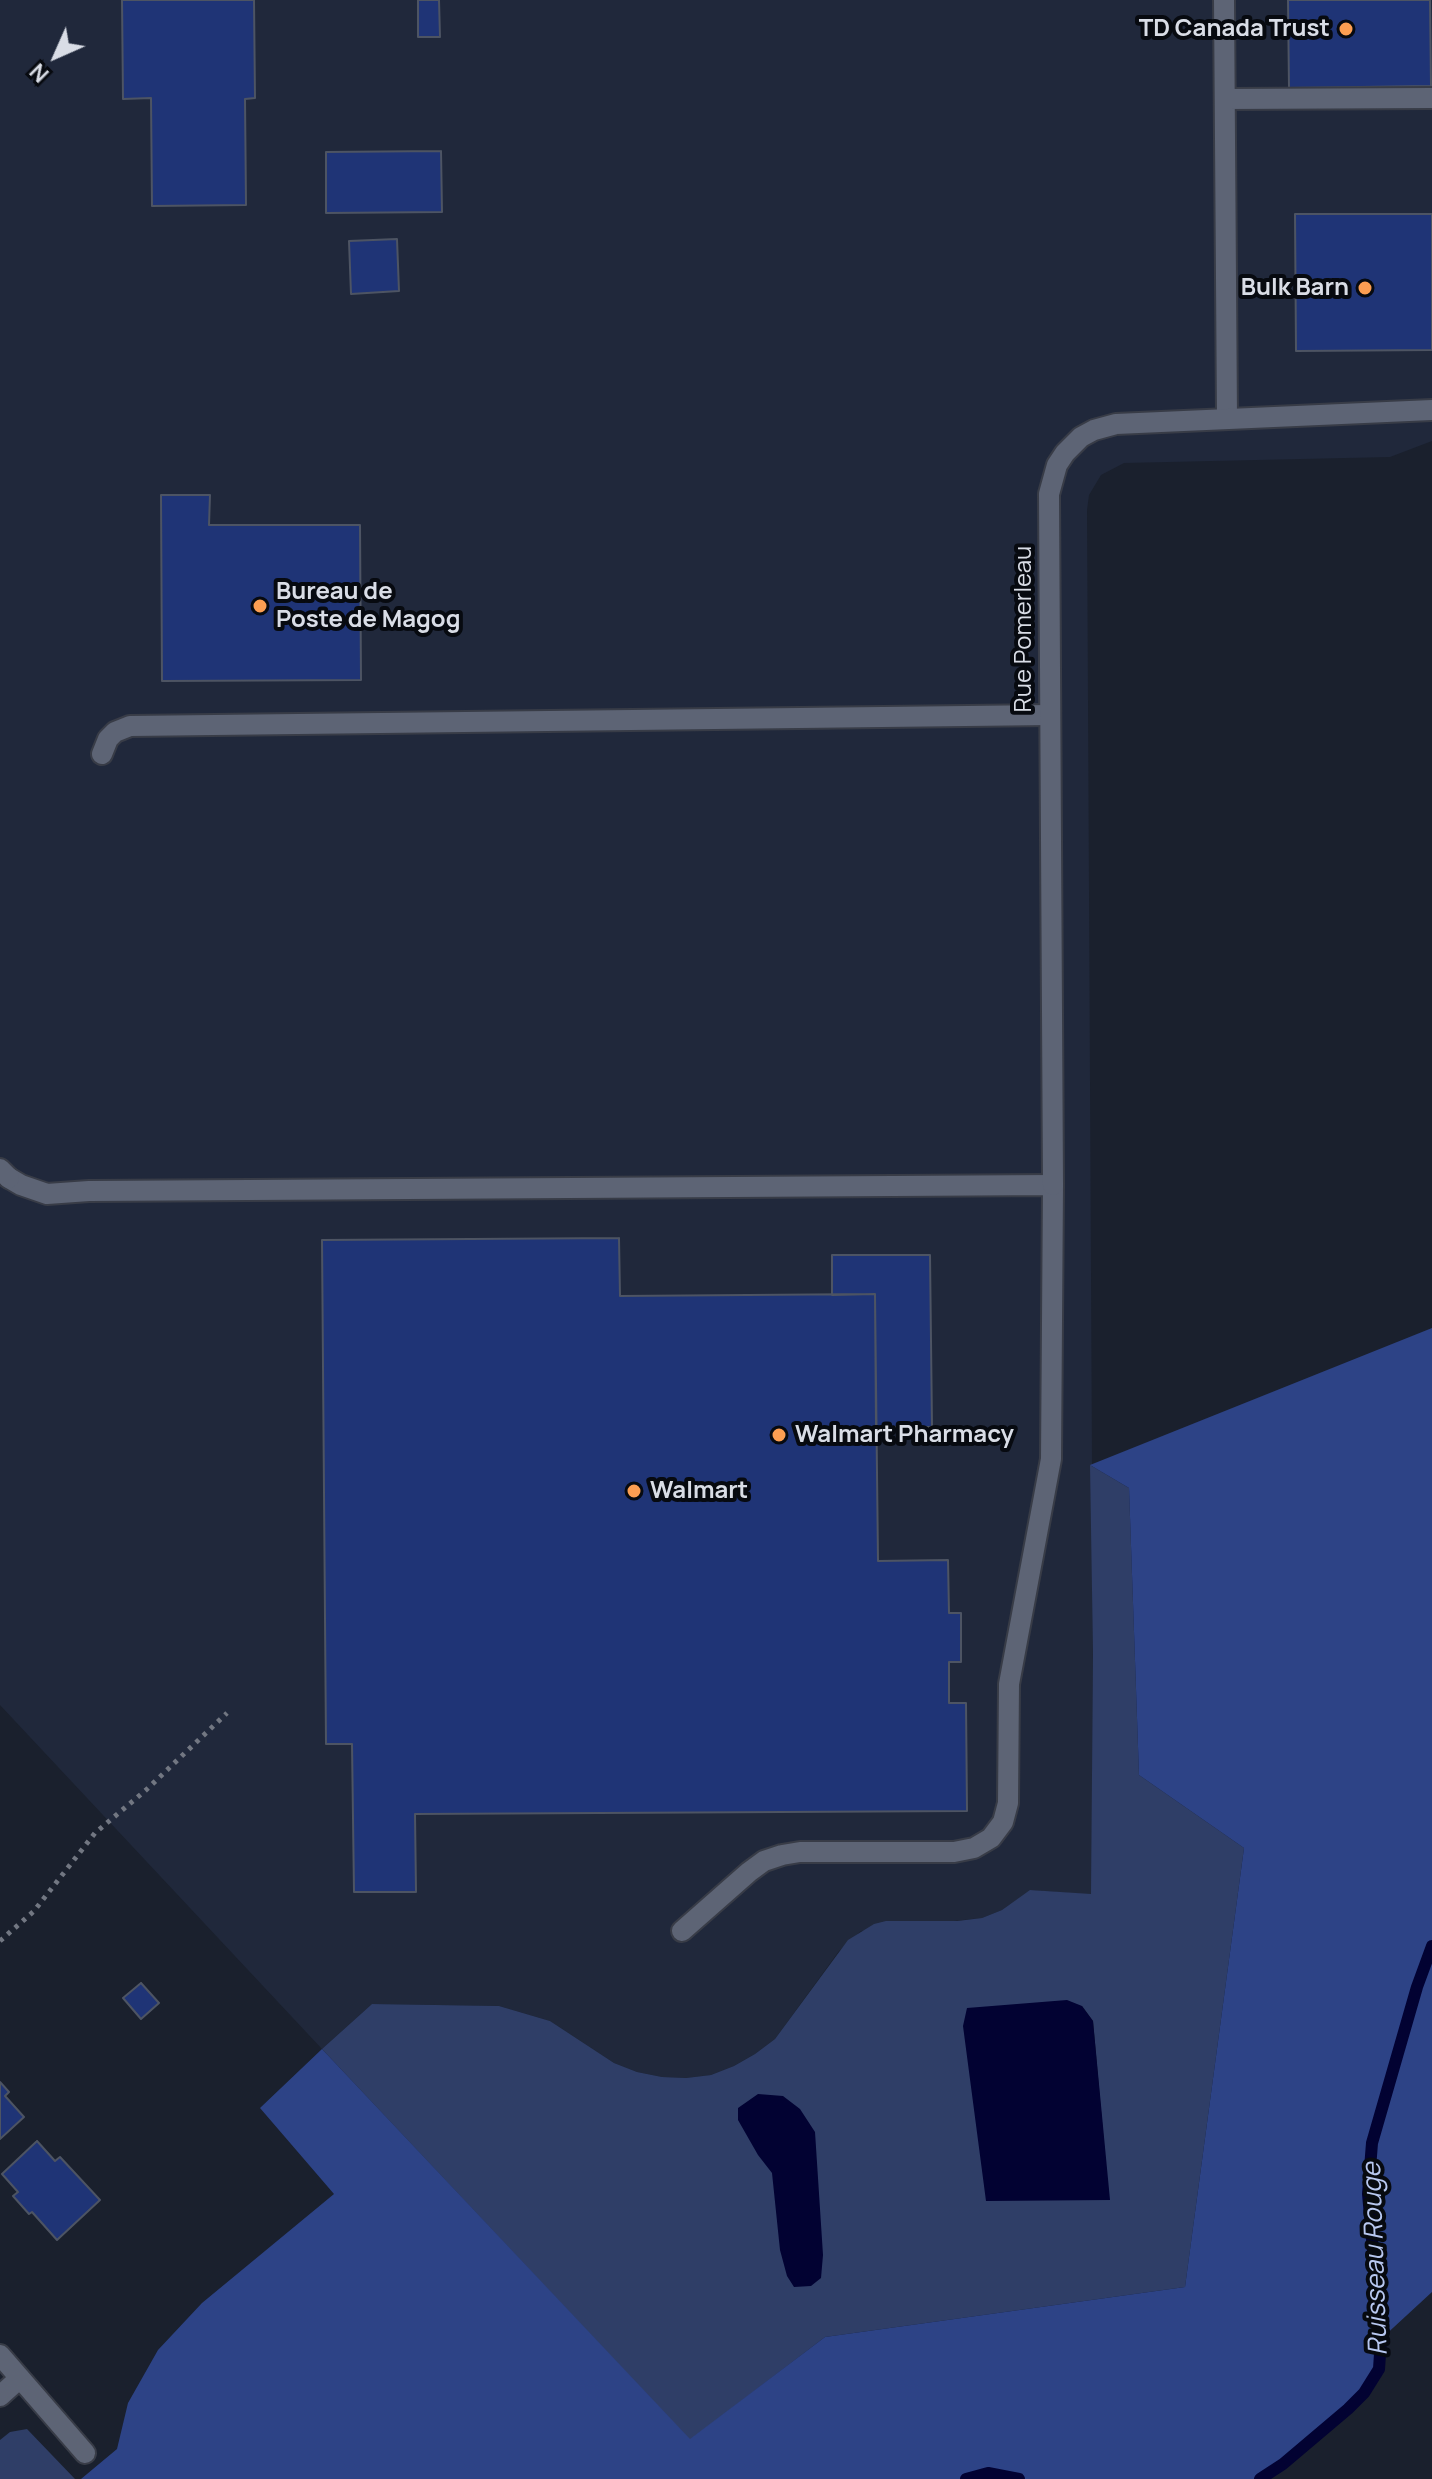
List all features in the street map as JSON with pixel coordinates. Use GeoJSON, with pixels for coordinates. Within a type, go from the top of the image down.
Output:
{"type":"FeatureCollection","features":[{"type":"Feature","properties":{"kind":"street"},"geometry":{"type":"LineString","coordinates":[[1224,0],[1227,418]]}},
{"type":"Feature","properties":{"kind":"street"},"geometry":{"type":"LineString","coordinates":[[1225,99],[1432,98]]}},
{"type":"Feature","properties":{"kind":"street","name":"Rue Pomerleau"},"geometry":{"type":"LineString","coordinates":[[682,1931],[764,1861],[800,1852],[954,1852],[974,1848],[991,1838],[1003,1822],[1008,1803],[1010,1670],[1051,1459],[1053,1185],[1049,494],[1057,465],[1081,437],[1109,425],[1432,410]]}},
{"type":"Feature","properties":{"kind":"street"},"geometry":{"type":"LineString","coordinates":[[102,754],[108,739],[130,726],[1050,715]]}},
{"type":"Feature","properties":{"kind":"street"},"geometry":{"type":"LineString","coordinates":[[4,1173],[33,1191],[47,1194],[89,1191],[1053,1185]]}},
{"type":"Feature","properties":{"kind":"street"},"geometry":{"type":"LineString","coordinates":[[0,2355],[85,2453]]}},
{"type":"Feature","properties":{"kind":"street"},"geometry":{"type":"LineString","coordinates":[[0,2396],[20,2378]]}},
{"type":"Feature","properties":{"kind":"path"},"geometry":{"type":"LineString","coordinates":[[0,1941],[34,1911],[108,1820],[146,1790],[227,1713]]}},
{"type":"Feature","properties":{"kind":"shaded area"},"geometry":{"type":"Polygon","coordinates":[[[0,0],[1432,0],[1432,441],[1390,457],[1124,463],[1101,475],[1089,495],[1092,1895],[1031,1890],[1002,1910],[982,1918],[861,1931],[839,1951],[775,2039],[734,2066],[711,2075],[686,2078],[637,2072],[614,2063],[550,2021],[499,2006],[372,2004],[322,2049],[0,1705],[0,0]]]}},
{"type":"Feature","properties":{"kind":"shaded area"},"geometry":{"type":"Polygon","coordinates":[[[1432,1328],[1432,2292],[1381,2339],[1379,2369],[1364,2393],[1348,2409],[1283,2464],[1260,2479],[81,2479],[117,2449],[128,2403],[158,2350],[202,2303],[334,2194],[260,2108],[322,2049],[690,2439],[825,2337],[1185,2287],[1244,1848],[1139,1775],[1129,1488],[1090,1465],[1432,1328]]]}},
{"type":"Feature","properties":{"kind":"shaded area"},"geometry":{"type":"Polygon","coordinates":[[[1090,1465],[1129,1488],[1139,1775],[1244,1848],[1185,2287],[825,2337],[690,2440],[322,2049],[372,2004],[499,2006],[550,2021],[614,2063],[637,2072],[686,2078],[711,2075],[734,2066],[775,2039],[848,1940],[874,1924],[982,1918],[1002,1910],[1030,1890],[1091,1894],[1093,1653],[1090,1465]],[[1082,2006],[1109,2200],[1093,2021],[1082,2006]]]}},
{"type":"Feature","properties":{"kind":"shaded area"},"geometry":{"type":"Polygon","coordinates":[[[1067,2000],[1082,2006],[1093,2021],[1110,2200],[986,2201],[963,2026],[967,2008],[1067,2000]]]}},
{"type":"Feature","properties":{"kind":"shaded area"},"geometry":{"type":"Polygon","coordinates":[[[758,2094],[783,2096],[800,2109],[815,2132],[823,2255],[821,2278],[811,2286],[794,2287],[787,2276],[780,2250],[772,2173],[738,2120],[738,2108],[758,2094]]]}},
{"type":"Feature","properties":{"kind":"shaded area"},"geometry":{"type":"Polygon","coordinates":[[[27,2429],[75,2479],[0,2479],[0,2440],[10,2432],[27,2429]]]}},
{"type":"Feature","properties":{"kind":"building"},"geometry":{"type":"Polygon","coordinates":[[[122,0],[254,0],[255,98],[245,99],[246,205],[152,206],[151,98],[123,99],[122,0]]]}},
{"type":"Feature","properties":{"kind":"building"},"geometry":{"type":"Polygon","coordinates":[[[418,0],[439,0],[440,37],[418,37],[418,0]]]}},
{"type":"Feature","properties":{"kind":"building"},"geometry":{"type":"Polygon","coordinates":[[[1288,0],[1430,0],[1431,86],[1289,88],[1288,0]]]}},
{"type":"Feature","properties":{"kind":"building"},"geometry":{"type":"Polygon","coordinates":[[[441,151],[442,212],[326,213],[326,152],[441,151]]]}},
{"type":"Feature","properties":{"kind":"building"},"geometry":{"type":"Polygon","coordinates":[[[1295,214],[1432,214],[1432,350],[1296,351],[1295,214]]]}},
{"type":"Feature","properties":{"kind":"building"},"geometry":{"type":"Polygon","coordinates":[[[397,239],[399,291],[351,294],[349,241],[397,239]]]}},
{"type":"Feature","properties":{"kind":"building"},"geometry":{"type":"Polygon","coordinates":[[[161,495],[210,495],[209,525],[360,525],[361,680],[162,681],[161,495]]]}},
{"type":"Feature","properties":{"kind":"building"},"geometry":{"type":"Polygon","coordinates":[[[619,1238],[620,1296],[875,1294],[878,1561],[948,1560],[949,1613],[961,1613],[961,1662],[949,1662],[949,1703],[966,1703],[967,1811],[415,1814],[416,1892],[354,1892],[352,1744],[326,1744],[322,1240],[619,1238]]]}},
{"type":"Feature","properties":{"kind":"building"},"geometry":{"type":"Polygon","coordinates":[[[832,1255],[930,1255],[932,1427],[876,1427],[875,1294],[832,1295],[832,1255]]]}},
{"type":"Feature","properties":{"kind":"building"},"geometry":{"type":"Polygon","coordinates":[[[141,1983],[159,2003],[141,2019],[123,1998],[141,1983]]]}},
{"type":"Feature","properties":{"kind":"building"},"geometry":{"type":"Polygon","coordinates":[[[0,2082],[9,2092],[5,2096],[24,2117],[0,2139],[0,2082]]]}},
{"type":"Feature","properties":{"kind":"building"},"geometry":{"type":"Polygon","coordinates":[[[37,2141],[55,2161],[60,2157],[100,2200],[57,2240],[13,2196],[18,2192],[2,2174],[37,2141]]]}},
{"type":"Feature","properties":{"kind":"waterway","name":"Ruisseau Rouge"},"geometry":{"type":"LineString","coordinates":[[1260,2479],[1283,2464],[1348,2409],[1364,2393],[1379,2369],[1381,2339],[1368,2194],[1372,2143],[1417,1987],[1432,1946]]}},
{"type":"Feature","properties":{"kind":"waterway","name":"Ruisseau Rouge"},"geometry":{"type":"LineString","coordinates":[[966,2479],[988,2473],[1019,2479]]}},
{"type":"Feature","properties":{"kind":"place","name":"TD Canada Trust"},"geometry":{"type":"Point","coordinates":[1346,29]}},
{"type":"Feature","properties":{"kind":"place","name":"Bulk Barn"},"geometry":{"type":"Point","coordinates":[1365,288]}},
{"type":"Feature","properties":{"kind":"place","name":"Bureau de Poste de Magog"},"geometry":{"type":"Point","coordinates":[260,606]}},
{"type":"Feature","properties":{"kind":"place","name":"Walmart Pharmacy"},"geometry":{"type":"Point","coordinates":[779,1435]}},
{"type":"Feature","properties":{"kind":"place","name":"Walmart"},"geometry":{"type":"Point","coordinates":[634,1491]}}]}
